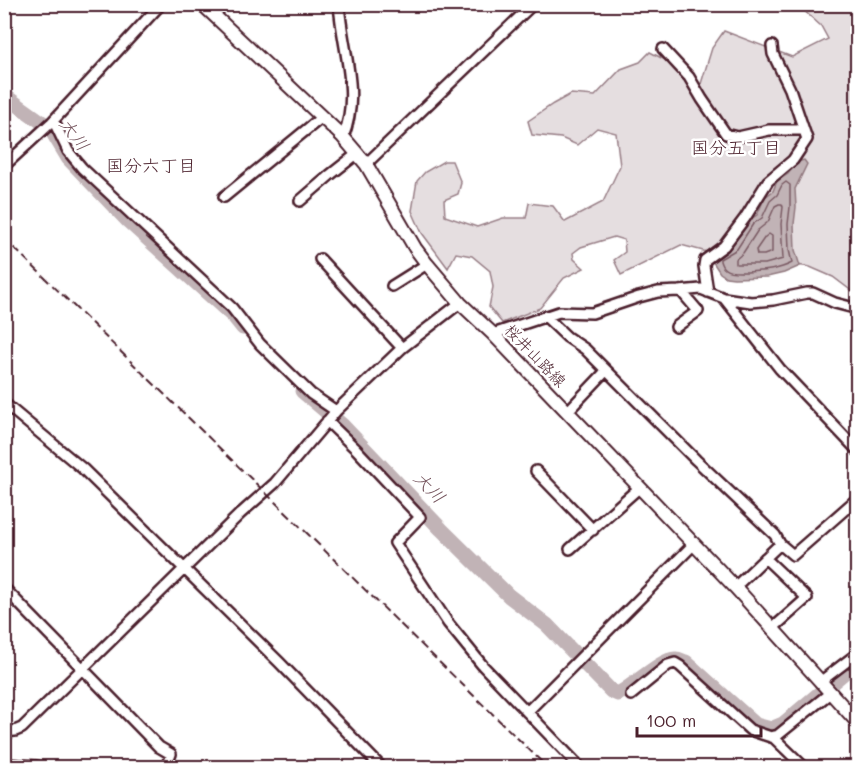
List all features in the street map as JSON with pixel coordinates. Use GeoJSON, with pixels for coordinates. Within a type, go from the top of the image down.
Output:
{"type":"FeatureCollection","features":[{"type":"Feature","properties":{"kind":"highway"},"geometry":{"type":"LineString","coordinates":[[4,766],[36,768]]}},
{"type":"Feature","properties":{"kind":"main road","name":"桜井山路線"},"geometry":{"type":"LineString","coordinates":[[209,7],[358,153],[415,248],[460,303],[568,411],[735,587],[858,723]]}},
{"type":"Feature","properties":{"kind":"street"},"geometry":{"type":"LineString","coordinates":[[4,166],[52,122],[161,4]]}},
{"type":"Feature","properties":{"kind":"street"},"geometry":{"type":"LineString","coordinates":[[339,4],[351,98],[349,123],[343,137]]}},
{"type":"Feature","properties":{"kind":"street"},"geometry":{"type":"LineString","coordinates":[[366,164],[533,4]]}},
{"type":"Feature","properties":{"kind":"street"},"geometry":{"type":"LineString","coordinates":[[708,292],[705,260],[724,246],[768,181],[793,160],[807,139],[772,46]]}},
{"type":"Feature","properties":{"kind":"street"},"geometry":{"type":"LineString","coordinates":[[663,49],[690,77],[726,134],[738,137],[769,130],[804,130]]}},
{"type":"Feature","properties":{"kind":"street"},"geometry":{"type":"LineString","coordinates":[[224,196],[322,117]]}},
{"type":"Feature","properties":{"kind":"street"},"geometry":{"type":"LineString","coordinates":[[52,122],[68,151],[82,168],[232,308],[260,344],[311,394],[336,411]]}},
{"type":"Feature","properties":{"kind":"street"},"geometry":{"type":"LineString","coordinates":[[300,201],[358,153]]}},
{"type":"Feature","properties":{"kind":"street"},"geometry":{"type":"LineString","coordinates":[[320,259],[402,348]]}},
{"type":"Feature","properties":{"kind":"street"},"geometry":{"type":"LineString","coordinates":[[392,286],[426,264]]}},
{"type":"Feature","properties":{"kind":"street"},"geometry":{"type":"LineString","coordinates":[[493,334],[559,312],[592,313],[658,292],[701,289],[724,298],[751,302],[813,293],[835,303],[858,309]]}},
{"type":"Feature","properties":{"kind":"street"},"geometry":{"type":"LineString","coordinates":[[676,327],[698,311],[681,291]]}},
{"type":"Feature","properties":{"kind":"street"},"geometry":{"type":"LineString","coordinates":[[724,298],[780,369],[858,451]]}},
{"type":"Feature","properties":{"kind":"street"},"geometry":{"type":"LineString","coordinates":[[4,732],[22,728],[240,514],[275,483],[336,411],[402,348],[460,303]]}},
{"type":"Feature","properties":{"kind":"street"},"geometry":{"type":"LineString","coordinates":[[545,316],[567,338],[585,349],[793,555],[858,498]]}},
{"type":"Feature","properties":{"kind":"street"},"geometry":{"type":"LineString","coordinates":[[568,411],[606,371]]}},
{"type":"Feature","properties":{"kind":"street"},"geometry":{"type":"LineString","coordinates":[[4,403],[83,469],[279,662],[376,766]]}},
{"type":"Feature","properties":{"kind":"street"},"geometry":{"type":"LineString","coordinates":[[327,421],[420,517],[395,543],[448,623],[483,666],[581,768]]}},
{"type":"Feature","properties":{"kind":"street"},"geometry":{"type":"LineString","coordinates":[[536,471],[593,530]]}},
{"type":"Feature","properties":{"kind":"street"},"geometry":{"type":"LineString","coordinates":[[570,549],[640,487]]}},
{"type":"Feature","properties":{"kind":"street"},"geometry":{"type":"LineString","coordinates":[[527,712],[694,544]]}},
{"type":"Feature","properties":{"kind":"street"},"geometry":{"type":"LineString","coordinates":[[735,587],[780,544]]}},
{"type":"Feature","properties":{"kind":"street"},"geometry":{"type":"LineString","coordinates":[[765,558],[807,598],[772,629]]}},
{"type":"Feature","properties":{"kind":"street"},"geometry":{"type":"LineString","coordinates":[[4,588],[159,747],[171,754],[168,762],[170,768]]}},
{"type":"Feature","properties":{"kind":"street"},"geometry":{"type":"LineString","coordinates":[[820,682],[858,653]]}},
{"type":"Feature","properties":{"kind":"street"},"geometry":{"type":"LineString","coordinates":[[631,695],[668,665],[675,663],[750,730],[773,737],[805,768]]}},
{"type":"Feature","properties":{"kind":"street"},"geometry":{"type":"LineString","coordinates":[[773,737],[830,693]]}},
{"type":"Feature","properties":{"kind":"shaded area"},"geometry":{"type":"Polygon","coordinates":[[[804,5],[857,5],[857,295],[833,277],[810,267],[707,252],[681,245],[621,275],[614,260],[625,252],[624,240],[614,237],[581,247],[573,253],[574,259],[584,268],[564,278],[540,308],[502,323],[489,307],[493,287],[490,271],[472,256],[456,253],[448,268],[422,233],[412,211],[417,181],[425,172],[444,161],[452,161],[461,183],[458,194],[444,200],[445,216],[477,227],[503,218],[526,218],[529,203],[553,206],[565,222],[603,202],[620,166],[616,133],[597,128],[577,145],[561,138],[532,135],[528,121],[571,94],[595,96],[621,69],[640,62],[650,52],[669,62],[700,87],[712,48],[724,31],[792,57],[828,39],[821,26],[801,8],[804,5]]]}},
{"type":"Feature","properties":{"kind":"water"},"geometry":{"type":"Polygon","coordinates":[[[804,160],[807,164],[795,189],[795,250],[800,266],[767,277],[734,278],[720,273],[711,259],[717,253],[732,246],[749,220],[757,215],[765,197],[773,191],[777,181],[788,174],[797,162],[804,160]]]}},
{"type":"Feature","properties":{"kind":"waterway","name":"大川"},"geometry":{"type":"LineString","coordinates":[[4,95],[50,128],[68,158],[128,221],[235,318],[243,328]]}},
{"type":"Feature","properties":{"kind":"waterway"},"geometry":{"type":"LineString","coordinates":[[4,173],[24,154]]}},
{"type":"Feature","properties":{"kind":"waterway","name":"大川"},"geometry":{"type":"LineString","coordinates":[[302,391],[342,425],[441,529],[509,596],[547,625],[611,691],[618,694],[656,667],[679,659],[686,662],[756,725],[771,729],[783,724],[858,661]]}},
{"type":"Feature","properties":{"kind":"railway"},"geometry":{"type":"LineString","coordinates":[[4,238],[548,768]]}},
{"type":"Feature","properties":{"kind":"district","name":"国分五丁目"},"geometry":{"type":"Point","coordinates":[736,147]}},
{"type":"Feature","properties":{"kind":"district","name":"国分六丁目"},"geometry":{"type":"Point","coordinates":[151,165]}}]}
